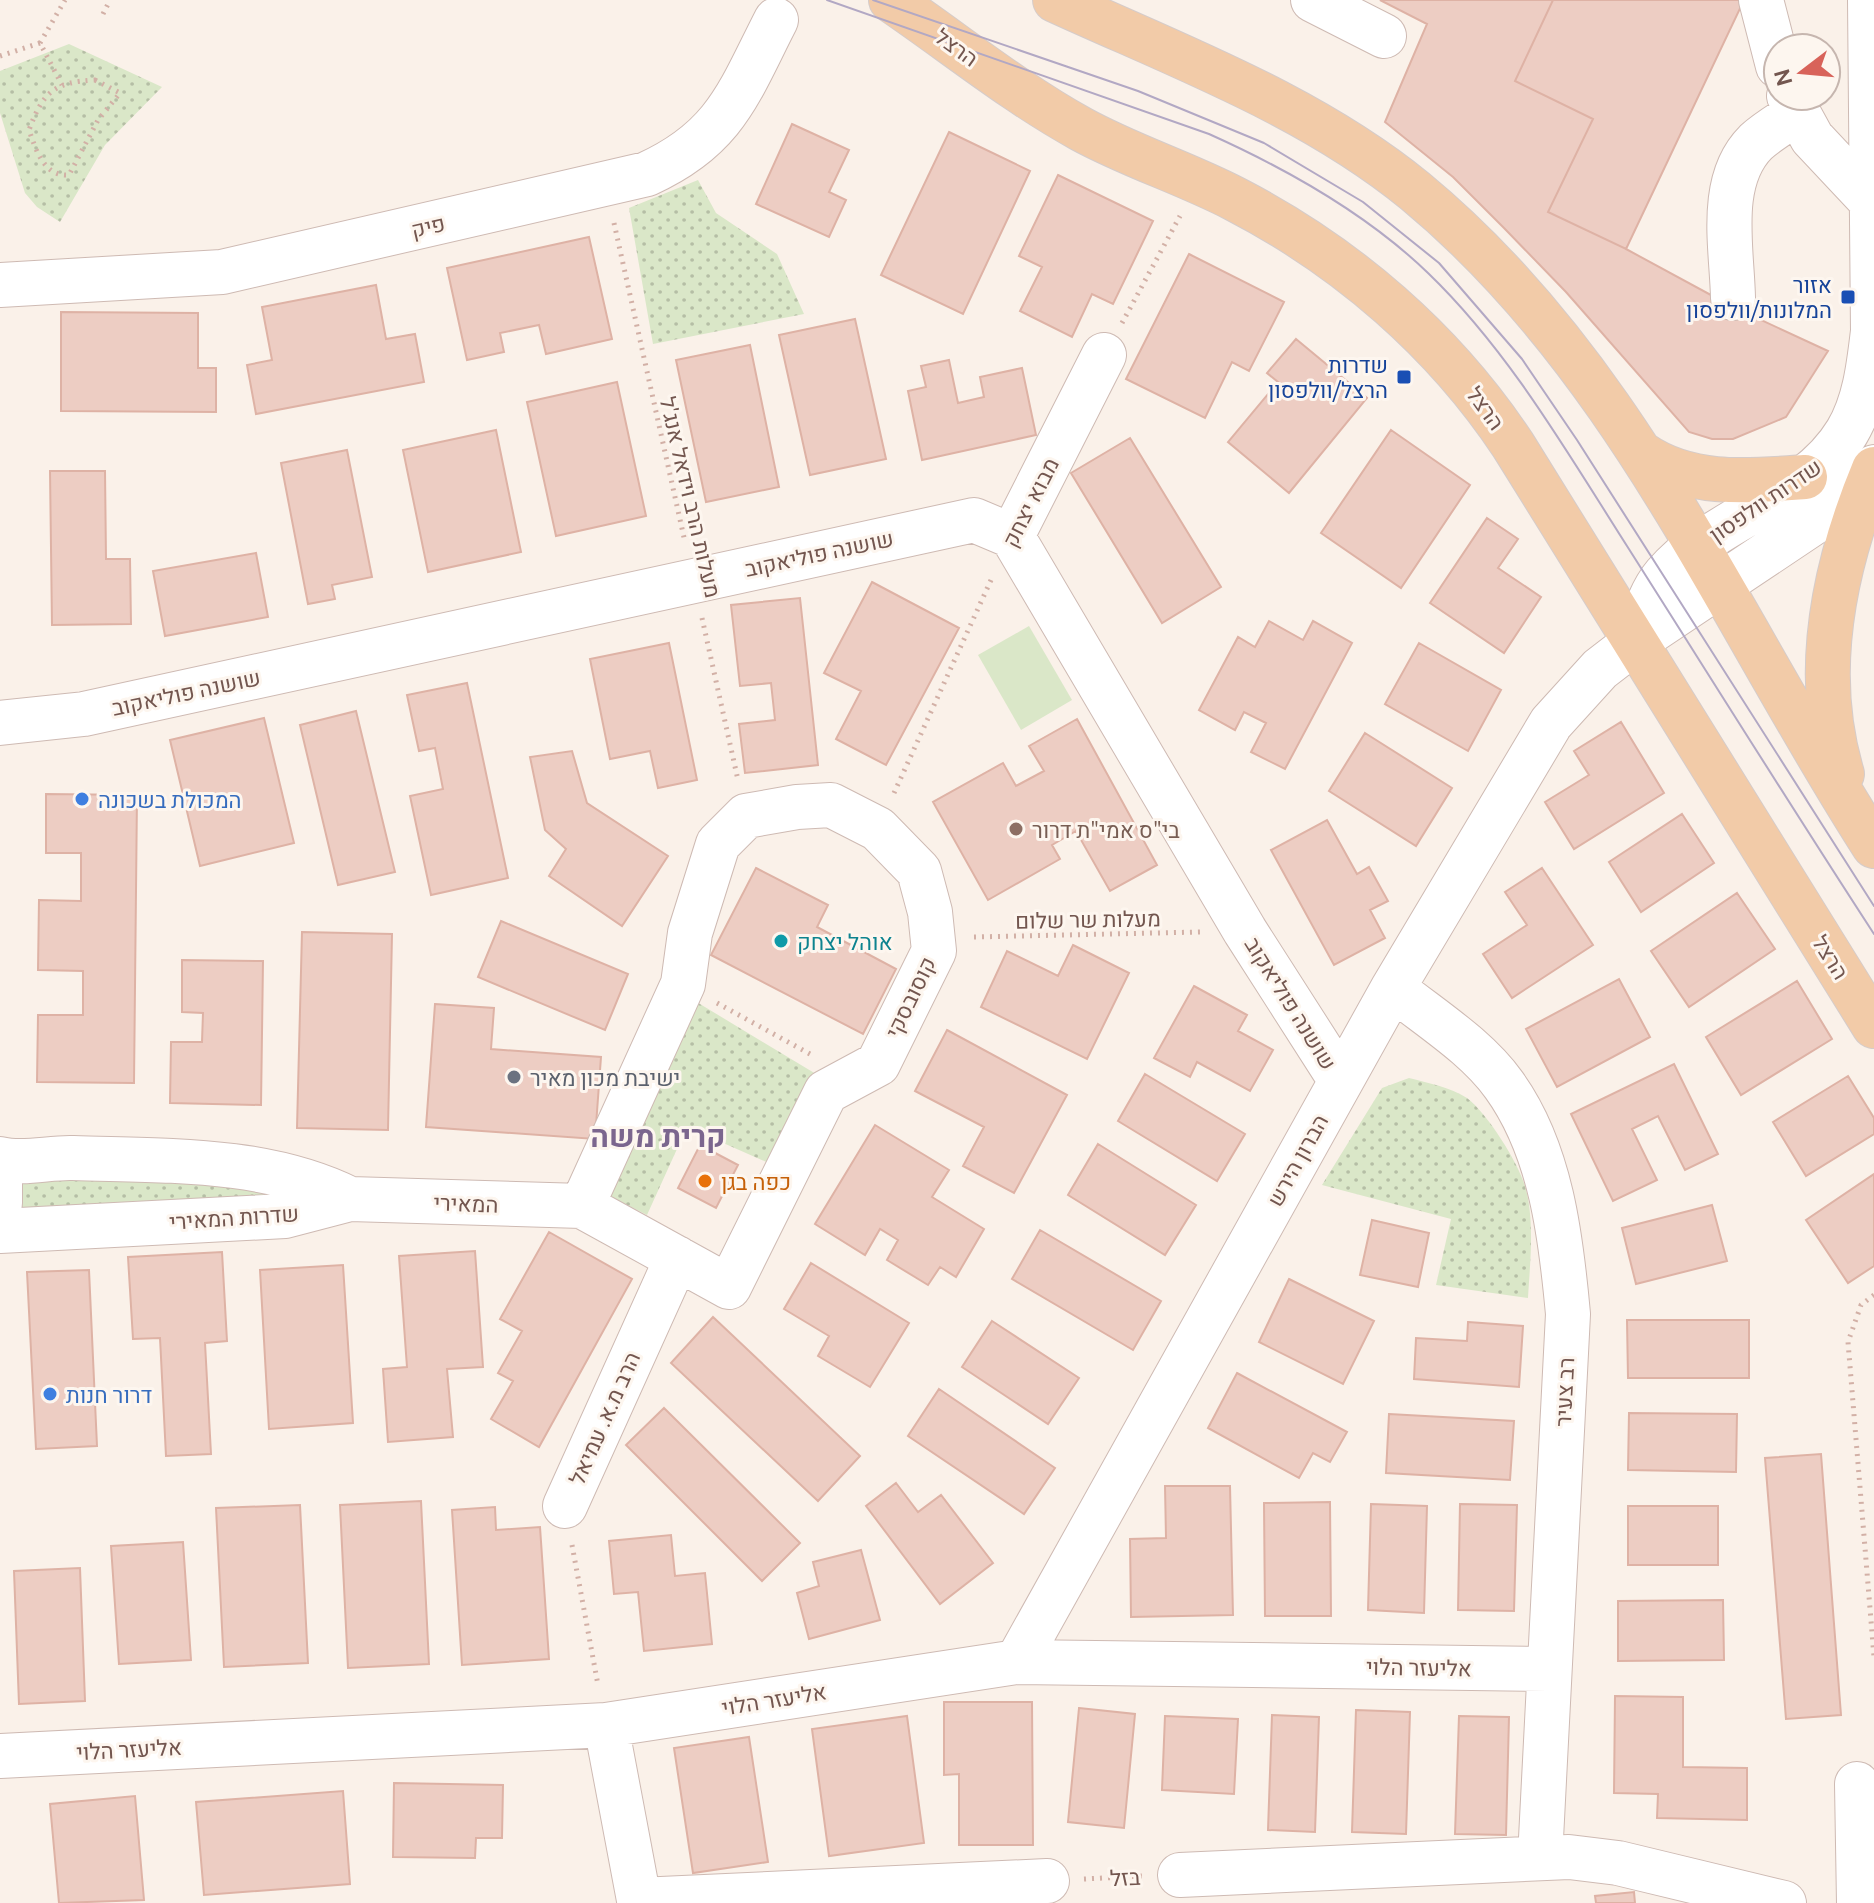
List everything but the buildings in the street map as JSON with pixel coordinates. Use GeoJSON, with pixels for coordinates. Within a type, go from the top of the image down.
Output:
{"type":"FeatureCollection","features":[{"type":"Feature","properties":{"kind":"main road","name":"הרצל"},"geometry":{"type":"LineString","coordinates":[[891,0],[1037,103],[1083,130],[1234,199],[1312,246],[1413,324],[1453,364],[1513,445],[1874,1026]]}},
{"type":"Feature","properties":{"kind":"main road"},"geometry":{"type":"LineString","coordinates":[[1055,0],[1265,96],[1321,127],[1414,190],[1503,274],[1581,364],[1642,454],[1865,832]]}},
{"type":"Feature","properties":{"kind":"main road"},"geometry":{"type":"LineString","coordinates":[[1642,454],[1665,468],[1700,478],[1805,477]]}},
{"type":"Feature","properties":{"kind":"main road"},"geometry":{"type":"LineString","coordinates":[[1865,832],[1838,760],[1831,710],[1829,638],[1839,569],[1874,468]]}},
{"type":"Feature","properties":{"kind":"street"},"geometry":{"type":"LineString","coordinates":[[1313,0],[1384,36]]}},
{"type":"Feature","properties":{"kind":"street"},"geometry":{"type":"LineString","coordinates":[[1761,0],[1769,32]]}},
{"type":"Feature","properties":{"kind":"street","name":"שדרות וולפסון"},"geometry":{"type":"LineString","coordinates":[[1635,642],[1655,589],[1679,561],[1805,477],[1828,456],[1847,432],[1867,374],[1873,331],[1870,0]]}},
{"type":"Feature","properties":{"kind":"street","name":"פיק"},"geometry":{"type":"LineString","coordinates":[[0,285],[222,272],[647,174],[684,157],[723,120],[776,20]]}},
{"type":"Feature","properties":{"kind":"street"},"geometry":{"type":"LineString","coordinates":[[1733,298],[1731,197],[1736,174],[1755,143],[1785,112]]}},
{"type":"Feature","properties":{"kind":"street"},"geometry":{"type":"LineString","coordinates":[[1798,112],[1826,156],[1873,203]]}},
{"type":"Feature","properties":{"kind":"street","name":"מבוא יצחק"},"geometry":{"type":"LineString","coordinates":[[1012,536],[1104,355]]}},
{"type":"Feature","properties":{"kind":"street","name":"שדרות וולפסון"},"geometry":{"type":"LineString","coordinates":[[1635,642],[1828,513],[1854,492],[1874,468]]}},
{"type":"Feature","properties":{"kind":"street","name":"שושנה פוליאקוב"},"geometry":{"type":"LineString","coordinates":[[0,723],[84,714],[144,702],[974,520],[1012,536],[1245,931],[1341,1081]]}},
{"type":"Feature","properties":{"kind":"street","name":"הברון הירש"},"geometry":{"type":"LineString","coordinates":[[1017,1662],[1393,988],[1551,723],[1591,678],[1635,642]]}},
{"type":"Feature","properties":{"kind":"street","name":"קוסובסקי"},"geometry":{"type":"LineString","coordinates":[[582,1206],[729,1287],[826,1092],[878,1064],[934,951],[919,871],[878,829],[831,805],[746,816]]}},
{"type":"Feature","properties":{"kind":"street"},"geometry":{"type":"LineString","coordinates":[[582,1206],[683,984],[690,933],[718,844],[746,816]]}},
{"type":"Feature","properties":{"kind":"street","name":"רב צעיר"},"geometry":{"type":"LineString","coordinates":[[1393,988],[1474,1052],[1504,1085],[1527,1126],[1561,1236],[1568,1314],[1540,1858]]}},
{"type":"Feature","properties":{"kind":"street","name":"שדרות המאירי"},"geometry":{"type":"LineString","coordinates":[[0,1159],[68,1158],[234,1165],[329,1189],[350,1199]]}},
{"type":"Feature","properties":{"kind":"street"},"geometry":{"type":"LineString","coordinates":[[0,1180],[0,1203]]}},
{"type":"Feature","properties":{"kind":"street","name":"המאירי"},"geometry":{"type":"LineString","coordinates":[[350,1199],[582,1206]]}},
{"type":"Feature","properties":{"kind":"street","name":"שדרות המאירי"},"geometry":{"type":"LineString","coordinates":[[0,1231],[285,1216],[350,1199]]}},
{"type":"Feature","properties":{"kind":"street","name":"הרב מ.א. עמיאל"},"geometry":{"type":"LineString","coordinates":[[565,1506],[677,1258]]}},
{"type":"Feature","properties":{"kind":"street","name":"אליעזר הלוי"},"geometry":{"type":"LineString","coordinates":[[0,1756],[606,1725],[1017,1662],[1548,1669]]}},
{"type":"Feature","properties":{"kind":"street"},"geometry":{"type":"LineString","coordinates":[[606,1725],[639,1900],[1047,1881]]}},
{"type":"Feature","properties":{"kind":"street"},"geometry":{"type":"LineString","coordinates":[[1857,1784],[1859,1903]]}},
{"type":"Feature","properties":{"kind":"street"},"geometry":{"type":"LineString","coordinates":[[1180,1875],[1569,1857],[1618,1863],[1784,1903]]}},
{"type":"Feature","properties":{"kind":"path"},"geometry":{"type":"LineString","coordinates":[[0,56],[40,43],[65,0]]}},
{"type":"Feature","properties":{"kind":"path"},"geometry":{"type":"LineString","coordinates":[[103,14],[110,0]]}},
{"type":"Feature","properties":{"kind":"path"},"geometry":{"type":"LineString","coordinates":[[40,43],[62,85]]}},
{"type":"Feature","properties":{"kind":"path"},"geometry":{"type":"LineString","coordinates":[[95,80],[120,93],[98,120],[69,175],[61,176],[47,168],[29,130],[38,106],[62,85],[95,80]]}},
{"type":"Feature","properties":{"kind":"path"},"geometry":{"type":"LineString","coordinates":[[1104,355],[1198,183]]}},
{"type":"Feature","properties":{"kind":"path","name":"מעלות הרב וידאל אנג'ל"},"geometry":{"type":"LineString","coordinates":[[605,184],[746,816]]}},
{"type":"Feature","properties":{"kind":"path","name":"מבוא יצחק"},"geometry":{"type":"LineString","coordinates":[[878,829],[1012,536]]}},
{"type":"Feature","properties":{"kind":"path","name":"מעלות שר שלום"},"geometry":{"type":"LineString","coordinates":[[932,938],[1245,931]]}},
{"type":"Feature","properties":{"kind":"path"},"geometry":{"type":"LineString","coordinates":[[683,984],[853,1078]]}},
{"type":"Feature","properties":{"kind":"path"},"geometry":{"type":"LineString","coordinates":[[1874,1295],[1861,1305],[1848,1342],[1874,1657]]}},
{"type":"Feature","properties":{"kind":"path","name":"הרב מ.א. עמיאל"},"geometry":{"type":"LineString","coordinates":[[565,1506],[606,1725]]}},
{"type":"Feature","properties":{"kind":"path","name":"בזל"},"geometry":{"type":"LineString","coordinates":[[1047,1881],[1180,1875]]}},
{"type":"Feature","properties":{"kind":"green space"},"geometry":{"type":"Polygon","coordinates":[[[69,44],[162,87],[105,145],[60,222],[37,207],[25,193],[0,113],[0,71],[69,44]]]}},
{"type":"Feature","properties":{"kind":"green space"},"geometry":{"type":"Polygon","coordinates":[[[698,180],[716,213],[777,254],[804,314],[653,344],[629,208],[698,180]]]}},
{"type":"Feature","properties":{"kind":"green space"},"geometry":{"type":"Polygon","coordinates":[[[1029,626],[1072,700],[1021,730],[978,655],[1029,626]]]}},
{"type":"Feature","properties":{"kind":"green space"},"geometry":{"type":"Polygon","coordinates":[[[690,998],[816,1074],[771,1164],[687,1127],[647,1215],[605,1194],[690,998]]]}},
{"type":"Feature","properties":{"kind":"green space"},"geometry":{"type":"Polygon","coordinates":[[[1409,1078],[1446,1088],[1467,1098],[1492,1126],[1516,1164],[1525,1186],[1530,1213],[1528,1298],[1436,1285],[1451,1219],[1322,1185],[1382,1088],[1409,1078]]]}},
{"type":"Feature","properties":{"kind":"green space"},"geometry":{"type":"Polygon","coordinates":[[[16,1175],[227,1177],[284,1190],[280,1203],[11,1211],[16,1175]]]}},
{"type":"Feature","properties":{"kind":"tram line"},"geometry":{"type":"LineString","coordinates":[[827,0],[1209,134],[1324,194],[1404,251],[1457,303],[1511,369],[1582,475],[1874,934]]}},
{"type":"Feature","properties":{"kind":"tram line"},"geometry":{"type":"LineString","coordinates":[[873,0],[1138,91],[1264,143],[1363,202],[1439,263],[1522,359],[1577,440],[1874,906]]}},
{"type":"Feature","properties":{"kind":"place","name":"אזור המלונות/וולפסון"},"geometry":{"type":"Point","coordinates":[1848,297]}},
{"type":"Feature","properties":{"kind":"place","name":"שדרות הרצל/וולפסון"},"geometry":{"type":"Point","coordinates":[1404,377]}},
{"type":"Feature","properties":{"kind":"place","name":"המכולת בשכונה"},"geometry":{"type":"Point","coordinates":[82,799]}},
{"type":"Feature","properties":{"kind":"place","name":"בי\"ס אמי\"ת דרור"},"geometry":{"type":"Point","coordinates":[1016,829]}},
{"type":"Feature","properties":{"kind":"place","name":"אוהל יצחק"},"geometry":{"type":"Point","coordinates":[781,941]}},
{"type":"Feature","properties":{"kind":"place","name":"ישיבת מכון מאיר"},"geometry":{"type":"Point","coordinates":[514,1077]}},
{"type":"Feature","properties":{"kind":"place","name":"כפה בגן"},"geometry":{"type":"Point","coordinates":[705,1181]}},
{"type":"Feature","properties":{"kind":"place","name":"דרור חנות"},"geometry":{"type":"Point","coordinates":[50,1394]}},
{"type":"Feature","properties":{"kind":"district","name":"קרית משה"},"geometry":{"type":"Point","coordinates":[658,1136]}}]}
